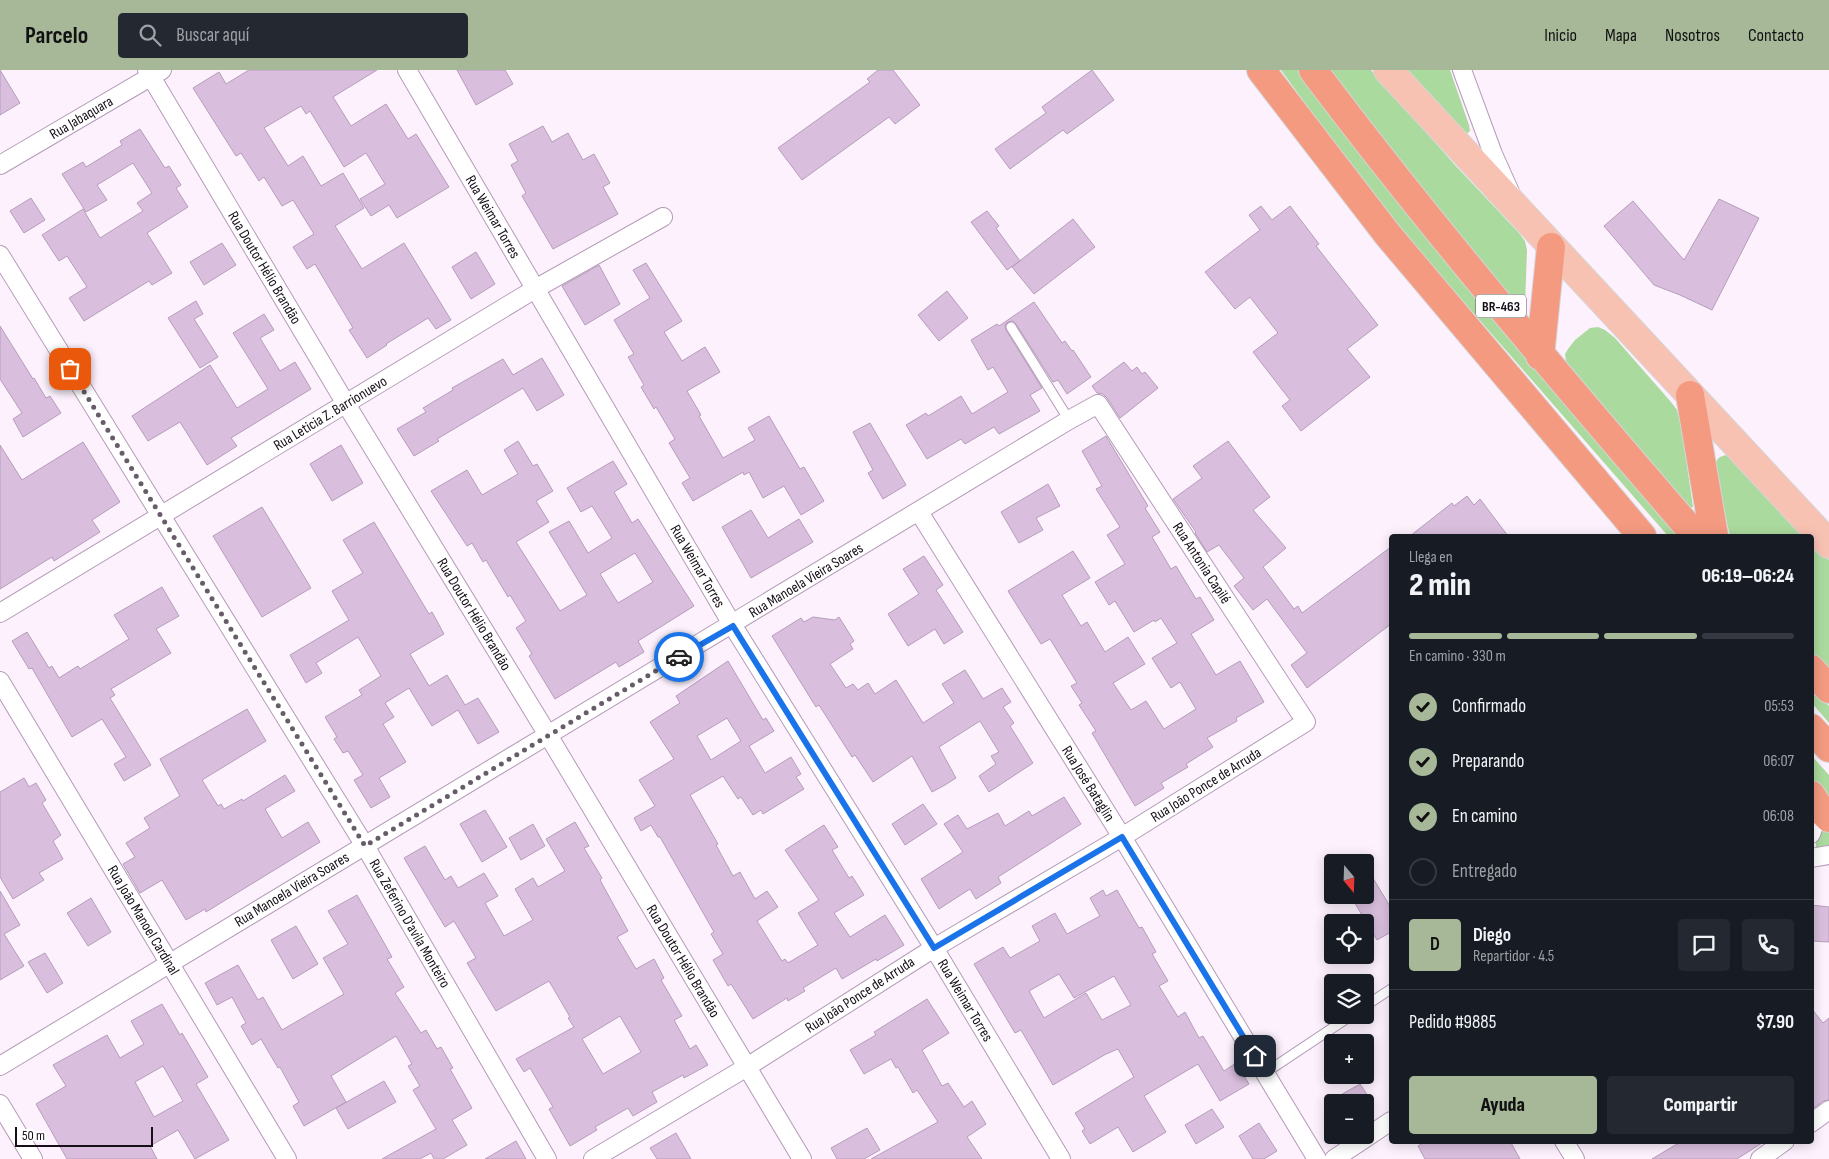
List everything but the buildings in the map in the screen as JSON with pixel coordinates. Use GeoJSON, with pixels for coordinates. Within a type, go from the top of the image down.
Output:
{"type":"FeatureCollection","features":[{"type":"Feature","properties":{"kind":"highway","name":"BR-463"},"geometry":{"type":"LineString","coordinates":[[1261,70],[1388,235],[1640,534]]}},
{"type":"Feature","properties":{"kind":"highway","name":"BR-463"},"geometry":{"type":"LineString","coordinates":[[1314,70],[1368,142],[1540,356],[1694,534]]}},
{"type":"Feature","properties":{"kind":"highway"},"geometry":{"type":"LineString","coordinates":[[1540,356],[1551,247]]}},
{"type":"Feature","properties":{"kind":"highway"},"geometry":{"type":"LineString","coordinates":[[1690,395],[1714,534]]}},
{"type":"Feature","properties":{"kind":"highway"},"geometry":{"type":"LineString","coordinates":[[1814,672],[1829,690]]}},
{"type":"Feature","properties":{"kind":"highway"},"geometry":{"type":"LineString","coordinates":[[1814,731],[1829,748]]}},
{"type":"Feature","properties":{"kind":"main road"},"geometry":{"type":"LineString","coordinates":[[1388,70],[1829,544]]}},
{"type":"Feature","properties":{"kind":"street","name":"Rua Weimar Torres"},"geometry":{"type":"LineString","coordinates":[[406,70],[733,626],[934,948],[1060,1159]]}},
{"type":"Feature","properties":{"kind":"street"},"geometry":{"type":"LineString","coordinates":[[1462,70],[1493,154],[1520,213]]}},
{"type":"Feature","properties":{"kind":"street","name":"Rua Jabaquara"},"geometry":{"type":"LineString","coordinates":[[0,165],[153,72]]}},
{"type":"Feature","properties":{"kind":"street","name":"Rua Doutor Hélio Brandão"},"geometry":{"type":"LineString","coordinates":[[153,72],[346,404],[548,735],[802,1159]]}},
{"type":"Feature","properties":{"kind":"street","name":"Rua Leticia Z. Barrionuevo"},"geometry":{"type":"LineString","coordinates":[[0,613],[536,289],[663,217]]}},
{"type":"Feature","properties":{"kind":"street","name":"Rua Zeferino D'avila Monteiro"},"geometry":{"type":"LineString","coordinates":[[0,255],[365,846],[547,1159]]}},
{"type":"Feature","properties":{"kind":"street","name":"Rua Manoela Vieira Soares"},"geometry":{"type":"LineString","coordinates":[[0,1066],[548,735],[733,626],[1098,404]]}},
{"type":"Feature","properties":{"kind":"street","name":"Rua Antonia Capilé"},"geometry":{"type":"LineString","coordinates":[[1098,404],[1306,722]]}},
{"type":"Feature","properties":{"kind":"street","name":"Rua José Bataglin"},"geometry":{"type":"LineString","coordinates":[[919,512],[1122,837],[1317,1159]]}},
{"type":"Feature","properties":{"kind":"street","name":"Rua João Manoel Cardinal"},"geometry":{"type":"LineString","coordinates":[[0,681],[287,1159]]}},
{"type":"Feature","properties":{"kind":"street","name":"Rua João Ponce de Arruda"},"geometry":{"type":"LineString","coordinates":[[593,1159],[747,1067],[934,948],[1122,837],[1306,722]]}},
{"type":"Feature","properties":{"kind":"street"},"geometry":{"type":"LineString","coordinates":[[1814,858],[1829,855]]}},
{"type":"Feature","properties":{"kind":"street"},"geometry":{"type":"LineString","coordinates":[[0,1104],[32,1159]]}},
{"type":"Feature","properties":{"kind":"street"},"geometry":{"type":"LineString","coordinates":[[1814,1121],[1829,1110]]}},
{"type":"Feature","properties":{"kind":"street"},"geometry":{"type":"LineString","coordinates":[[1334,1159],[1389,1122]]}},
{"type":"Feature","properties":{"kind":"street"},"geometry":{"type":"LineString","coordinates":[[1566,1144],[1575,1159]]}},
{"type":"Feature","properties":{"kind":"street"},"geometry":{"type":"LineString","coordinates":[[1760,1159],[1781,1144]]}},
{"type":"Feature","properties":{"kind":"lane"},"geometry":{"type":"LineString","coordinates":[[1011,327],[1069,420]]}},
{"type":"Feature","properties":{"kind":"lane"},"geometry":{"type":"LineString","coordinates":[[1374,1000],[1389,990]]}},
{"type":"Feature","properties":{"kind":"lane"},"geometry":{"type":"LineString","coordinates":[[1265,1073],[1338,1024]]}},
{"type":"Feature","properties":{"kind":"green space"},"geometry":{"type":"Polygon","coordinates":[[[1281,70],[1299,70],[1335,118],[1680,534],[1666,534],[1415,246],[1323,128],[1281,70]]]}},
{"type":"Feature","properties":{"kind":"green space"},"geometry":{"type":"Polygon","coordinates":[[[1330,70],[1371,70],[1455,165],[1519,233],[1525,241],[1527,250],[1525,306],[1517,307],[1364,116],[1330,70]]]}},
{"type":"Feature","properties":{"kind":"green space"},"geometry":{"type":"Polygon","coordinates":[[[1401,70],[1450,70],[1470,131],[1464,136],[1401,70]]]}},
{"type":"Feature","properties":{"kind":"green space"},"geometry":{"type":"Polygon","coordinates":[[[1598,327],[1615,338],[1677,410],[1681,424],[1693,507],[1690,508],[1567,367],[1565,354],[1568,349],[1575,340],[1590,328],[1598,327]]]}},
{"type":"Feature","properties":{"kind":"green space"},"geometry":{"type":"Polygon","coordinates":[[[1726,455],[1734,458],[1806,534],[1730,534],[1715,471],[1715,465],[1720,457],[1726,455]]]}},
{"type":"Feature","properties":{"kind":"green space"},"geometry":{"type":"Polygon","coordinates":[[[1814,543],[1829,560],[1829,674],[1814,656],[1814,543]]]}},
{"type":"Feature","properties":{"kind":"green space"},"geometry":{"type":"Polygon","coordinates":[[[1814,689],[1829,706],[1829,723],[1814,706],[1814,689]]]}},
{"type":"Feature","properties":{"kind":"green space"},"geometry":{"type":"Polygon","coordinates":[[[1814,758],[1829,775],[1829,805],[1814,782],[1814,758]]]}},
{"type":"Feature","properties":{"kind":"green space"},"geometry":{"type":"Polygon","coordinates":[[[1824,826],[1829,827],[1829,847],[1816,847],[1816,843],[1824,826]]]}},
{"type":"Feature","properties":{"kind":"way so far"},"geometry":{"type":"LineString","coordinates":[[70,369],[365,846],[679,657]]}},
{"type":"Feature","properties":{"kind":"route"},"geometry":{"type":"LineString","coordinates":[[679,657],[733,626],[934,948],[1122,837],[1255,1056]]}}]}
